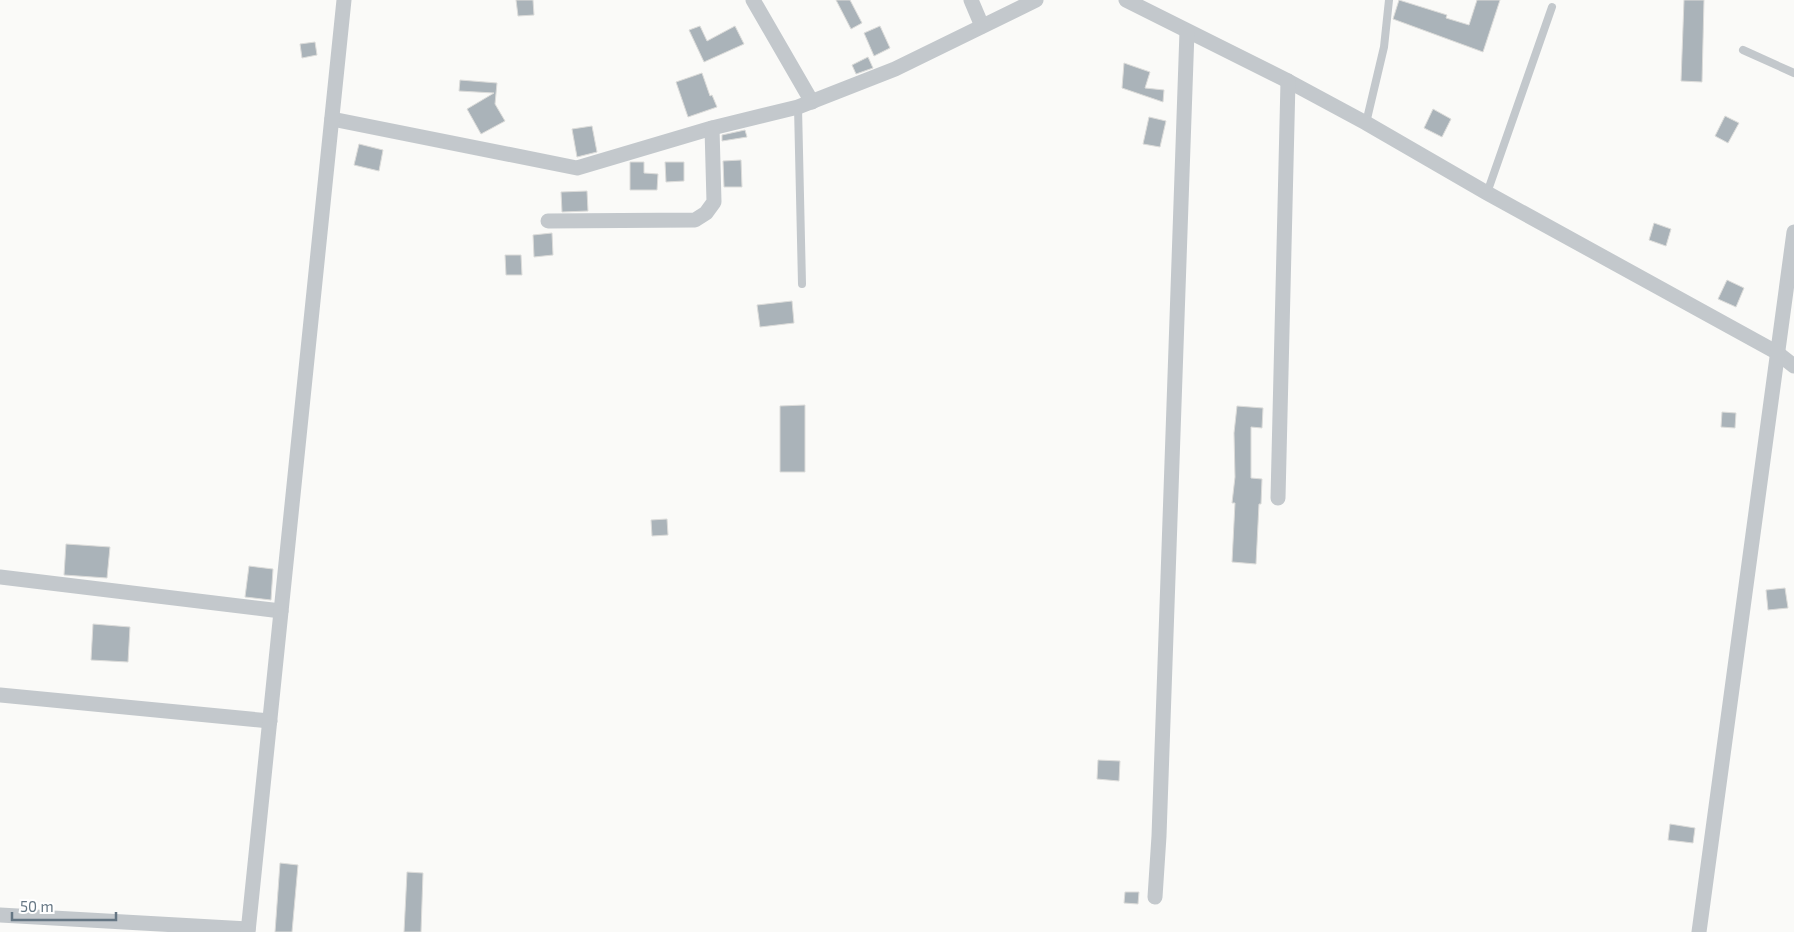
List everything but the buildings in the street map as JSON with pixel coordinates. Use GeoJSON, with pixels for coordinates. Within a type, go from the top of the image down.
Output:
{"type":"FeatureCollection","features":[{"type":"Feature","properties":{"kind":"street"},"geometry":{"type":"LineString","coordinates":[[0,915],[248,931],[344,0]]}},
{"type":"Feature","properties":{"kind":"street"},"geometry":{"type":"LineString","coordinates":[[753,0],[805,105]]}},
{"type":"Feature","properties":{"kind":"street"},"geometry":{"type":"LineString","coordinates":[[971,0],[982,26]]}},
{"type":"Feature","properties":{"kind":"street"},"geometry":{"type":"LineString","coordinates":[[332,119],[576,168],[712,128],[805,105],[894,69],[1036,0]]}},
{"type":"Feature","properties":{"kind":"street"},"geometry":{"type":"LineString","coordinates":[[1126,0],[1288,81],[1366,123],[1486,192],[1776,352],[1794,366]]}},
{"type":"Feature","properties":{"kind":"street"},"geometry":{"type":"LineString","coordinates":[[1155,897],[1160,826],[1187,30]]}},
{"type":"Feature","properties":{"kind":"street"},"geometry":{"type":"LineString","coordinates":[[1278,498],[1288,81]]}},
{"type":"Feature","properties":{"kind":"street"},"geometry":{"type":"LineString","coordinates":[[548,222],[695,220],[706,213],[714,202],[712,128]]}},
{"type":"Feature","properties":{"kind":"street"},"geometry":{"type":"LineString","coordinates":[[1699,932],[1776,352],[1794,232]]}},
{"type":"Feature","properties":{"kind":"street"},"geometry":{"type":"LineString","coordinates":[[0,577],[281,611]]}},
{"type":"Feature","properties":{"kind":"street"},"geometry":{"type":"LineString","coordinates":[[0,695],[270,721]]}},
{"type":"Feature","properties":{"kind":"lane"},"geometry":{"type":"LineString","coordinates":[[1366,123],[1384,47],[1389,0]]}},
{"type":"Feature","properties":{"kind":"lane"},"geometry":{"type":"LineString","coordinates":[[1486,192],[1552,7]]}},
{"type":"Feature","properties":{"kind":"lane"},"geometry":{"type":"LineString","coordinates":[[1743,50],[1794,74]]}},
{"type":"Feature","properties":{"kind":"lane"},"geometry":{"type":"LineString","coordinates":[[802,284],[805,105]]}}]}
